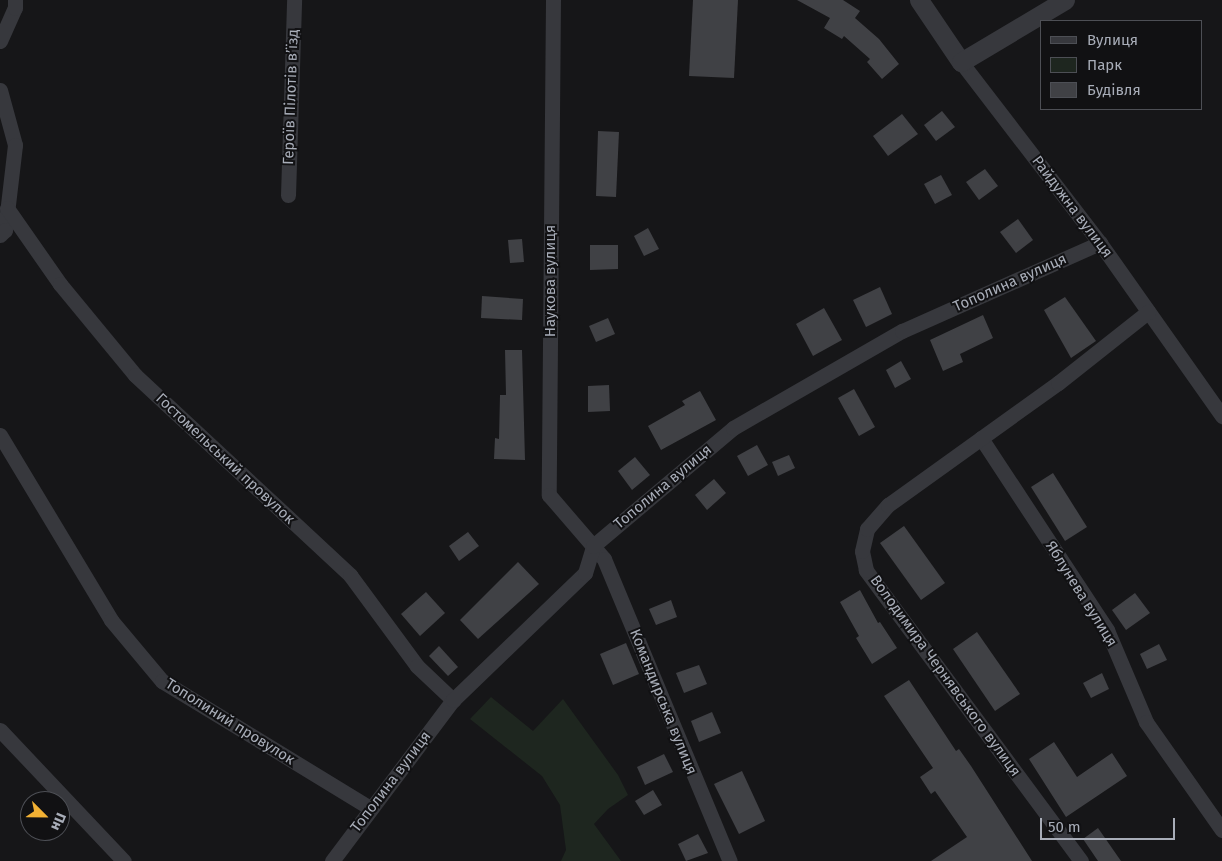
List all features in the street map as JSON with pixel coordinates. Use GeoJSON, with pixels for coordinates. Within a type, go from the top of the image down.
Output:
{"type":"FeatureCollection","features":[{"type":"Feature","properties":{"kind":"street"},"geometry":{"type":"LineString","coordinates":[[0,41],[15,8],[15,0]]}},
{"type":"Feature","properties":{"kind":"street","name":"Героїв Пілотів в’їзд"},"geometry":{"type":"LineString","coordinates":[[288,195],[294,0]]}},
{"type":"Feature","properties":{"kind":"street","name":"Наукова вулиця"},"geometry":{"type":"LineString","coordinates":[[552,0],[549,495],[593,546]]}},
{"type":"Feature","properties":{"kind":"street","name":"Райдужна вулиця"},"geometry":{"type":"LineString","coordinates":[[919,0],[961,62],[1100,243],[1222,416]]}},
{"type":"Feature","properties":{"kind":"street"},"geometry":{"type":"LineString","coordinates":[[961,62],[1065,0]]}},
{"type":"Feature","properties":{"kind":"street"},"geometry":{"type":"LineString","coordinates":[[0,90],[16,145],[5,230],[0,235]]}},
{"type":"Feature","properties":{"kind":"street","name":"Гостомельський провулок"},"geometry":{"type":"LineString","coordinates":[[8,208],[60,284],[134,374],[350,575],[417,666],[453,700]]}},
{"type":"Feature","properties":{"kind":"street","name":"Тополина вулиця"},"geometry":{"type":"LineString","coordinates":[[332,861],[453,700],[585,573],[593,546],[733,428],[902,331],[1100,243]]}},
{"type":"Feature","properties":{"kind":"street","name":"Володимира Чернявського вулиця"},"geometry":{"type":"LineString","coordinates":[[1081,861],[866,570],[862,551],[867,528],[888,505],[981,438],[1148,312]]}},
{"type":"Feature","properties":{"kind":"street","name":"Тополиний провулок"},"geometry":{"type":"LineString","coordinates":[[0,435],[111,620],[162,681],[370,808]]}},
{"type":"Feature","properties":{"kind":"street","name":"Яблунева вулиця"},"geometry":{"type":"LineString","coordinates":[[981,438],[1106,630],[1146,722],[1222,830]]}},
{"type":"Feature","properties":{"kind":"street","name":"Командирська вулиця"},"geometry":{"type":"LineString","coordinates":[[593,546],[604,559],[730,861]]}},
{"type":"Feature","properties":{"kind":"street"},"geometry":{"type":"LineString","coordinates":[[0,730],[124,861]]}},
{"type":"Feature","properties":{"kind":"green space"},"geometry":{"type":"Polygon","coordinates":[[[491,697],[533,731],[563,699],[618,775],[628,795],[608,809],[594,824],[621,861],[561,861],[566,850],[560,805],[542,776],[470,719],[491,697]]]}},
{"type":"Feature","properties":{"kind":"building"},"geometry":{"type":"Polygon","coordinates":[[[693,0],[738,0],[734,78],[689,76],[693,0]]]}},
{"type":"Feature","properties":{"kind":"building"},"geometry":{"type":"Polygon","coordinates":[[[797,0],[843,0],[860,11],[855,18],[879,39],[899,64],[882,79],[867,62],[870,59],[844,36],[842,39],[824,28],[830,18],[797,0]]]}},
{"type":"Feature","properties":{"kind":"building"},"geometry":{"type":"Polygon","coordinates":[[[942,111],[955,127],[936,141],[924,125],[942,111]]]}},
{"type":"Feature","properties":{"kind":"building"},"geometry":{"type":"Polygon","coordinates":[[[902,114],[918,134],[888,156],[873,136],[902,114]]]}},
{"type":"Feature","properties":{"kind":"building"},"geometry":{"type":"Polygon","coordinates":[[[598,131],[619,132],[616,197],[596,196],[598,131]]]}},
{"type":"Feature","properties":{"kind":"building"},"geometry":{"type":"Polygon","coordinates":[[[985,169],[998,186],[979,200],[966,182],[985,169]]]}},
{"type":"Feature","properties":{"kind":"building"},"geometry":{"type":"Polygon","coordinates":[[[941,175],[952,195],[935,204],[924,184],[941,175]]]}},
{"type":"Feature","properties":{"kind":"building"},"geometry":{"type":"Polygon","coordinates":[[[1018,219],[1033,240],[1016,253],[1000,232],[1018,219]]]}},
{"type":"Feature","properties":{"kind":"building"},"geometry":{"type":"Polygon","coordinates":[[[648,228],[659,249],[644,256],[634,236],[648,228]]]}},
{"type":"Feature","properties":{"kind":"building"},"geometry":{"type":"Polygon","coordinates":[[[522,239],[524,262],[510,263],[508,240],[522,239]]]}},
{"type":"Feature","properties":{"kind":"building"},"geometry":{"type":"Polygon","coordinates":[[[590,245],[618,245],[618,269],[590,270],[590,245]]]}},
{"type":"Feature","properties":{"kind":"building"},"geometry":{"type":"Polygon","coordinates":[[[880,287],[892,314],[866,327],[853,300],[880,287]]]}},
{"type":"Feature","properties":{"kind":"building"},"geometry":{"type":"Polygon","coordinates":[[[482,296],[523,299],[522,320],[481,318],[482,296]]]}},
{"type":"Feature","properties":{"kind":"building"},"geometry":{"type":"Polygon","coordinates":[[[1065,297],[1096,341],[1071,358],[1044,310],[1065,297]]]}},
{"type":"Feature","properties":{"kind":"building"},"geometry":{"type":"Polygon","coordinates":[[[824,308],[842,340],[813,356],[796,324],[824,308]]]}},
{"type":"Feature","properties":{"kind":"building"},"geometry":{"type":"Polygon","coordinates":[[[983,315],[993,338],[960,354],[963,362],[943,371],[930,340],[983,315]]]}},
{"type":"Feature","properties":{"kind":"building"},"geometry":{"type":"Polygon","coordinates":[[[608,318],[615,334],[596,342],[589,326],[608,318]]]}},
{"type":"Feature","properties":{"kind":"building"},"geometry":{"type":"Polygon","coordinates":[[[505,350],[522,350],[525,460],[494,459],[495,438],[499,439],[500,395],[506,395],[505,350]]]}},
{"type":"Feature","properties":{"kind":"building"},"geometry":{"type":"Polygon","coordinates":[[[901,361],[911,379],[895,388],[886,370],[901,361]]]}},
{"type":"Feature","properties":{"kind":"building"},"geometry":{"type":"Polygon","coordinates":[[[609,385],[610,411],[588,412],[588,386],[609,385]]]}},
{"type":"Feature","properties":{"kind":"building"},"geometry":{"type":"Polygon","coordinates":[[[854,389],[875,427],[859,436],[838,398],[854,389]]]}},
{"type":"Feature","properties":{"kind":"building"},"geometry":{"type":"Polygon","coordinates":[[[700,391],[716,420],[661,450],[648,426],[685,405],[682,401],[700,391]]]}},
{"type":"Feature","properties":{"kind":"building"},"geometry":{"type":"Polygon","coordinates":[[[757,445],[768,465],[748,476],[737,456],[757,445]]]}},
{"type":"Feature","properties":{"kind":"building"},"geometry":{"type":"Polygon","coordinates":[[[789,455],[795,468],[778,476],[772,462],[789,455]]]}},
{"type":"Feature","properties":{"kind":"building"},"geometry":{"type":"Polygon","coordinates":[[[635,457],[650,475],[632,490],[618,471],[635,457]]]}},
{"type":"Feature","properties":{"kind":"building"},"geometry":{"type":"Polygon","coordinates":[[[1053,473],[1087,527],[1065,541],[1031,487],[1053,473]]]}},
{"type":"Feature","properties":{"kind":"building"},"geometry":{"type":"Polygon","coordinates":[[[714,479],[726,493],[707,510],[695,495],[714,479]]]}},
{"type":"Feature","properties":{"kind":"building"},"geometry":{"type":"Polygon","coordinates":[[[904,526],[945,583],[921,600],[880,543],[904,526]]]}},
{"type":"Feature","properties":{"kind":"building"},"geometry":{"type":"Polygon","coordinates":[[[468,532],[479,546],[459,561],[449,546],[468,532]]]}},
{"type":"Feature","properties":{"kind":"building"},"geometry":{"type":"Polygon","coordinates":[[[518,562],[539,584],[478,639],[460,620],[518,562]]]}},
{"type":"Feature","properties":{"kind":"building"},"geometry":{"type":"Polygon","coordinates":[[[860,590],[878,623],[880,622],[897,648],[872,664],[856,638],[859,636],[840,602],[860,590]]]}},
{"type":"Feature","properties":{"kind":"building"},"geometry":{"type":"Polygon","coordinates":[[[426,592],[445,613],[420,636],[401,614],[426,592]]]}},
{"type":"Feature","properties":{"kind":"building"},"geometry":{"type":"Polygon","coordinates":[[[1135,593],[1150,613],[1126,630],[1112,610],[1135,593]]]}},
{"type":"Feature","properties":{"kind":"building"},"geometry":{"type":"Polygon","coordinates":[[[671,600],[677,617],[656,625],[649,609],[671,600]]]}},
{"type":"Feature","properties":{"kind":"building"},"geometry":{"type":"Polygon","coordinates":[[[977,632],[1020,694],[995,711],[953,649],[977,632]]]}},
{"type":"Feature","properties":{"kind":"building"},"geometry":{"type":"Polygon","coordinates":[[[626,643],[639,674],[613,685],[600,654],[626,643]]]}},
{"type":"Feature","properties":{"kind":"building"},"geometry":{"type":"Polygon","coordinates":[[[1159,644],[1167,660],[1147,669],[1140,654],[1159,644]]]}},
{"type":"Feature","properties":{"kind":"building"},"geometry":{"type":"Polygon","coordinates":[[[439,646],[458,667],[448,676],[429,656],[439,646]]]}},
{"type":"Feature","properties":{"kind":"building"},"geometry":{"type":"Polygon","coordinates":[[[699,665],[707,684],[684,693],[676,673],[699,665]]]}},
{"type":"Feature","properties":{"kind":"building"},"geometry":{"type":"Polygon","coordinates":[[[1102,673],[1109,689],[1091,698],[1083,683],[1102,673]]]}},
{"type":"Feature","properties":{"kind":"building"},"geometry":{"type":"Polygon","coordinates":[[[909,680],[956,751],[959,749],[971,766],[1032,861],[931,861],[967,837],[935,791],[931,794],[920,777],[933,768],[884,696],[909,680]]]}},
{"type":"Feature","properties":{"kind":"building"},"geometry":{"type":"Polygon","coordinates":[[[712,712],[721,733],[699,742],[691,721],[712,712]]]}},
{"type":"Feature","properties":{"kind":"building"},"geometry":{"type":"Polygon","coordinates":[[[1054,742],[1077,777],[1112,753],[1127,776],[1066,817],[1029,759],[1054,742]]]}},
{"type":"Feature","properties":{"kind":"building"},"geometry":{"type":"Polygon","coordinates":[[[664,754],[673,772],[645,785],[637,767],[664,754]]]}},
{"type":"Feature","properties":{"kind":"building"},"geometry":{"type":"Polygon","coordinates":[[[742,771],[765,821],[739,834],[714,784],[742,771]]]}},
{"type":"Feature","properties":{"kind":"building"},"geometry":{"type":"Polygon","coordinates":[[[653,790],[662,805],[644,815],[635,801],[653,790]]]}},
{"type":"Feature","properties":{"kind":"building"},"geometry":{"type":"Polygon","coordinates":[[[1098,828],[1121,861],[1098,861],[1083,839],[1098,828]]]}},
{"type":"Feature","properties":{"kind":"building"},"geometry":{"type":"Polygon","coordinates":[[[698,834],[708,853],[686,861],[678,844],[698,834]]]}}]}
